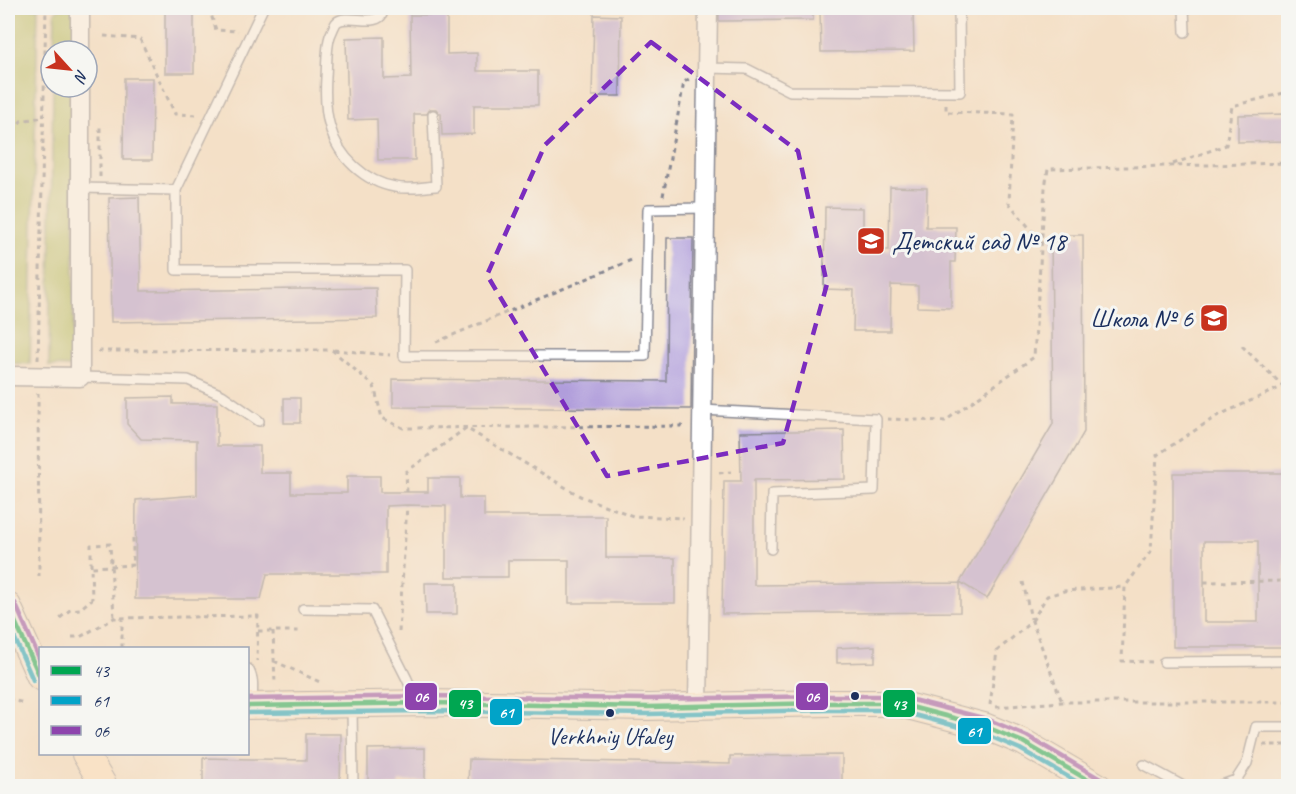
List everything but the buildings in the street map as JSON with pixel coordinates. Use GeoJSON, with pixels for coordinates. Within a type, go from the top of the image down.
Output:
{"type":"FeatureCollection","features":[{"type":"Feature","properties":{"kind":"street"},"geometry":{"type":"LineString","coordinates":[[80,8],[80,39]]}},
{"type":"Feature","properties":{"kind":"street"},"geometry":{"type":"LineString","coordinates":[[698,706],[708,8]]}},
{"type":"Feature","properties":{"kind":"street"},"geometry":{"type":"LineString","coordinates":[[8,376],[80,377],[80,99]]}},
{"type":"Feature","properties":{"kind":"street"},"geometry":{"type":"LineString","coordinates":[[8,606],[39,675]]}},
{"type":"Feature","properties":{"kind":"street"},"geometry":{"type":"LineString","coordinates":[[250,706],[483,704],[624,707],[896,703],[984,726],[1023,742],[1098,786]]}},
{"type":"Feature","properties":{"kind":"street"},"geometry":{"type":"LineString","coordinates":[[86,755],[104,786]]}},
{"type":"Feature","properties":{"kind":"lane"},"geometry":{"type":"LineString","coordinates":[[263,8],[176,190],[176,270],[405,270],[404,356],[645,356],[648,208],[705,208]]}},
{"type":"Feature","properties":{"kind":"lane"},"geometry":{"type":"LineString","coordinates":[[384,8],[380,16],[374,20],[341,20],[333,29],[328,44],[325,89],[330,130],[338,146],[363,175],[395,188],[436,186],[433,115]]}},
{"type":"Feature","properties":{"kind":"lane"},"geometry":{"type":"LineString","coordinates":[[707,68],[747,69],[790,91],[960,92],[958,8]]}},
{"type":"Feature","properties":{"kind":"lane"},"geometry":{"type":"LineString","coordinates":[[1184,8],[1185,32]]}},
{"type":"Feature","properties":{"kind":"lane"},"geometry":{"type":"LineString","coordinates":[[80,188],[176,190]]}},
{"type":"Feature","properties":{"kind":"lane"},"geometry":{"type":"LineString","coordinates":[[80,377],[188,380],[222,395],[259,421]]}},
{"type":"Feature","properties":{"kind":"lane"},"geometry":{"type":"LineString","coordinates":[[702,418],[876,419],[874,490],[772,494],[771,549]]}},
{"type":"Feature","properties":{"kind":"lane"},"geometry":{"type":"LineString","coordinates":[[303,609],[372,610],[408,679],[410,704]]}},
{"type":"Feature","properties":{"kind":"lane"},"geometry":{"type":"LineString","coordinates":[[1164,662],[1288,662]]}},
{"type":"Feature","properties":{"kind":"lane"},"geometry":{"type":"LineString","coordinates":[[250,706],[253,686],[252,669]]}},
{"type":"Feature","properties":{"kind":"lane"},"geometry":{"type":"LineString","coordinates":[[352,705],[353,786]]}},
{"type":"Feature","properties":{"kind":"lane"},"geometry":{"type":"LineString","coordinates":[[1219,786],[1236,780],[1247,763],[1256,728],[1288,727]]}},
{"type":"Feature","properties":{"kind":"lane"},"geometry":{"type":"LineString","coordinates":[[1144,765],[1183,786]]}},
{"type":"Feature","properties":{"kind":"path"},"geometry":{"type":"LineString","coordinates":[[39,576],[38,376],[46,8]]}},
{"type":"Feature","properties":{"kind":"path"},"geometry":{"type":"LineString","coordinates":[[209,8],[216,30],[251,32]]}},
{"type":"Feature","properties":{"kind":"path"},"geometry":{"type":"LineString","coordinates":[[104,36],[140,39],[175,114],[212,115]]}},
{"type":"Feature","properties":{"kind":"path"},"geometry":{"type":"LineString","coordinates":[[661,208],[684,82],[707,68]]}},
{"type":"Feature","properties":{"kind":"path"},"geometry":{"type":"LineString","coordinates":[[946,92],[946,112],[1013,114],[1009,203],[1041,242]]}},
{"type":"Feature","properties":{"kind":"path"},"geometry":{"type":"LineString","coordinates":[[1168,166],[1226,145],[1232,106],[1288,93]]}},
{"type":"Feature","properties":{"kind":"path"},"geometry":{"type":"LineString","coordinates":[[8,138],[21,121],[43,117]]}},
{"type":"Feature","properties":{"kind":"path"},"geometry":{"type":"LineString","coordinates":[[100,125],[100,189]]}},
{"type":"Feature","properties":{"kind":"path"},"geometry":{"type":"LineString","coordinates":[[876,419],[945,421],[1034,357],[1048,169],[1288,163]]}},
{"type":"Feature","properties":{"kind":"path"},"geometry":{"type":"LineString","coordinates":[[435,343],[647,253]]}},
{"type":"Feature","properties":{"kind":"path"},"geometry":{"type":"LineString","coordinates":[[1242,346],[1283,386]]}},
{"type":"Feature","properties":{"kind":"path"},"geometry":{"type":"LineString","coordinates":[[332,350],[374,386],[382,418],[403,428],[466,428],[702,418]]}},
{"type":"Feature","properties":{"kind":"path"},"geometry":{"type":"LineString","coordinates":[[98,351],[332,350],[404,356]]}},
{"type":"Feature","properties":{"kind":"path"},"geometry":{"type":"LineString","coordinates":[[1164,662],[1122,662],[1125,587],[1151,551],[1157,455],[1217,416],[1288,384]]}},
{"type":"Feature","properties":{"kind":"path"},"geometry":{"type":"LineString","coordinates":[[406,492],[406,472],[466,428]]}},
{"type":"Feature","properties":{"kind":"path"},"geometry":{"type":"LineString","coordinates":[[466,428],[580,496],[633,516],[701,518]]}},
{"type":"Feature","properties":{"kind":"path"},"geometry":{"type":"LineString","coordinates":[[399,636],[406,505]]}},
{"type":"Feature","properties":{"kind":"path"},"geometry":{"type":"LineString","coordinates":[[91,567],[133,565],[133,536]]}},
{"type":"Feature","properties":{"kind":"path"},"geometry":{"type":"LineString","coordinates":[[60,618],[70,610],[80,609],[92,599],[91,545],[110,544],[114,618]]}},
{"type":"Feature","properties":{"kind":"path"},"geometry":{"type":"LineString","coordinates":[[1204,582],[1288,581]]}},
{"type":"Feature","properties":{"kind":"path"},"geometry":{"type":"LineString","coordinates":[[1023,582],[1032,621],[1062,702]]}},
{"type":"Feature","properties":{"kind":"path"},"geometry":{"type":"LineString","coordinates":[[1125,587],[1064,591],[1047,596],[1032,621],[997,651],[990,708],[1062,702],[1288,702]]}},
{"type":"Feature","properties":{"kind":"path"},"geometry":{"type":"LineString","coordinates":[[72,637],[80,637],[114,618],[258,616],[252,669]]}},
{"type":"Feature","properties":{"kind":"path"},"geometry":{"type":"LineString","coordinates":[[122,618],[122,647]]}},
{"type":"Feature","properties":{"kind":"path"},"geometry":{"type":"LineString","coordinates":[[258,631],[303,632]]}},
{"type":"Feature","properties":{"kind":"path"},"geometry":{"type":"LineString","coordinates":[[273,631],[275,686]]}},
{"type":"Feature","properties":{"kind":"path"},"geometry":{"type":"LineString","coordinates":[[274,661],[329,686]]}},
{"type":"Feature","properties":{"kind":"path"},"geometry":{"type":"LineString","coordinates":[[8,699],[24,703]]}},
{"type":"Feature","properties":{"kind":"path"},"geometry":{"type":"LineString","coordinates":[[1252,745],[1288,745]]}},
{"type":"Feature","properties":{"kind":"highlighted area"},"geometry":{"type":"Polygon","coordinates":[[[651,42],[798,151],[827,284],[783,443],[607,476],[487,275],[545,145],[651,42]]]}},
{"type":"Feature","properties":{"kind":"green space"},"geometry":{"type":"Polygon","coordinates":[[[8,8],[38,8],[30,364],[8,363],[8,8]]]}},
{"type":"Feature","properties":{"kind":"green space"},"geometry":{"type":"Polygon","coordinates":[[[60,8],[77,8],[77,39],[54,39],[55,12],[60,8]]]}},
{"type":"Feature","properties":{"kind":"green space"},"geometry":{"type":"Polygon","coordinates":[[[53,99],[76,99],[73,367],[49,366],[53,99]]]}},
{"type":"Feature","properties":{"kind":"transit line","name":"06"},"geometry":{"type":"LineString","coordinates":[[15,603],[39,658]]}},
{"type":"Feature","properties":{"kind":"transit line","name":"43"},"geometry":{"type":"LineString","coordinates":[[8,606],[39,675]]}},
{"type":"Feature","properties":{"kind":"transit line","name":"61"},"geometry":{"type":"LineString","coordinates":[[8,623],[33,680]]}},
{"type":"Feature","properties":{"kind":"transit line","name":"06"},"geometry":{"type":"LineString","coordinates":[[249,699],[430,696],[648,699],[897,696],[987,719],[1027,736],[1102,780]]}},
{"type":"Feature","properties":{"kind":"transit line","name":"43"},"geometry":{"type":"LineString","coordinates":[[249,706],[430,703],[648,707],[896,703],[984,726],[1023,742],[1098,786]]}},
{"type":"Feature","properties":{"kind":"transit line","name":"61"},"geometry":{"type":"LineString","coordinates":[[249,713],[430,711],[648,714],[895,710],[982,733],[1020,749],[1084,786]]}},
{"type":"Feature","properties":{"kind":"place","name":"Детский сад № 18"},"geometry":{"type":"Point","coordinates":[871,241]}},
{"type":"Feature","properties":{"kind":"place","name":"Школа № 6"},"geometry":{"type":"Point","coordinates":[1214,318]}},
{"type":"Feature","properties":{"kind":"place","name":"Verkhniy Ufaley"},"geometry":{"type":"Point","coordinates":[610,713]}}]}
